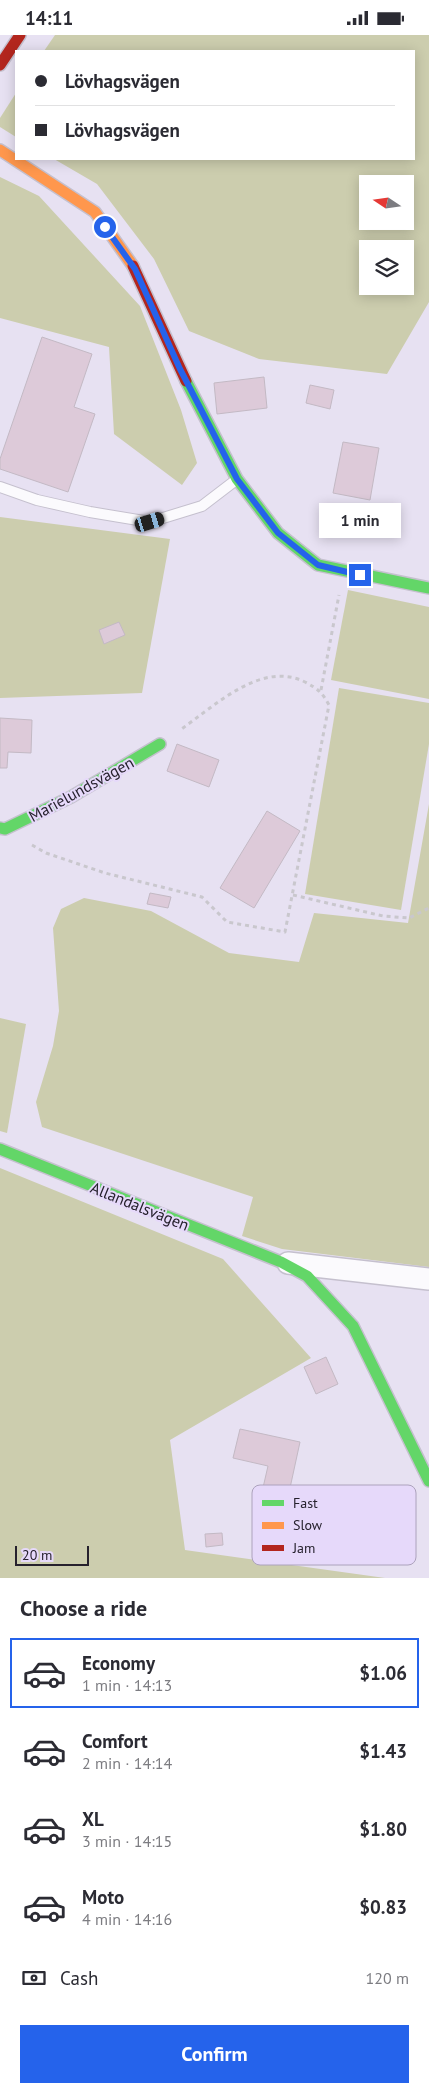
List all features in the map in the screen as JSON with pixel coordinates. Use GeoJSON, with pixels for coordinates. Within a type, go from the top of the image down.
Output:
{"type":"FeatureCollection","features":[{"type":"Feature","properties":{"kind":"street"},"geometry":{"type":"LineString","coordinates":[[0,65],[20,35]]}},
{"type":"Feature","properties":{"kind":"street"},"geometry":{"type":"LineString","coordinates":[[0,150],[15,160]]}},
{"type":"Feature","properties":{"kind":"street"},"geometry":{"type":"LineString","coordinates":[[15,160],[95,212],[135,269],[180,369],[237,479],[278,533],[318,565],[343,572],[429,589]]}},
{"type":"Feature","properties":{"kind":"street","name":"Marielundsvägen"},"geometry":{"type":"LineString","coordinates":[[2,829],[71,797],[160,744]]}},
{"type":"Feature","properties":{"kind":"street","name":"Allandalsvägen"},"geometry":{"type":"LineString","coordinates":[[0,1149],[281,1262],[307,1277],[353,1327],[429,1481]]}},
{"type":"Feature","properties":{"kind":"street","name":"Allandalsvägen"},"geometry":{"type":"LineString","coordinates":[[281,1262],[429,1279]]}},
{"type":"Feature","properties":{"kind":"lane"},"geometry":{"type":"LineString","coordinates":[[0,487],[45,502],[150,522],[202,506],[237,479]]}},
{"type":"Feature","properties":{"kind":"path"},"geometry":{"type":"LineString","coordinates":[[2,829],[46,853],[106,873],[202,897],[227,922],[285,932],[329,705],[322,690],[343,572]]}},
{"type":"Feature","properties":{"kind":"path"},"geometry":{"type":"LineString","coordinates":[[160,744],[255,681],[274,675],[295,677],[322,690]]}},
{"type":"Feature","properties":{"kind":"path"},"geometry":{"type":"LineString","coordinates":[[293,895],[383,916],[409,918],[429,908]]}},
{"type":"Feature","properties":{"kind":"green space"},"geometry":{"type":"Polygon","coordinates":[[[55,35],[429,35],[429,302],[387,374],[259,359],[189,331],[154,259],[97,184],[56,160],[415,160],[415,50],[45,50],[55,35]]]}},
{"type":"Feature","properties":{"kind":"green space"},"geometry":{"type":"Polygon","coordinates":[[[15,95],[15,136],[0,127],[0,118],[15,95]]]}},
{"type":"Feature","properties":{"kind":"green space"},"geometry":{"type":"Polygon","coordinates":[[[0,177],[39,196],[140,306],[181,410],[197,463],[182,485],[114,434],[109,347],[0,318],[0,177]]]}},
{"type":"Feature","properties":{"kind":"green space"},"geometry":{"type":"Polygon","coordinates":[[[0,517],[170,539],[142,693],[0,698],[0,517]]]}},
{"type":"Feature","properties":{"kind":"green space"},"geometry":{"type":"Polygon","coordinates":[[[348,590],[429,607],[429,699],[331,680],[348,590]]]}},
{"type":"Feature","properties":{"kind":"green space"},"geometry":{"type":"Polygon","coordinates":[[[339,688],[429,703],[429,744],[401,910],[305,894],[339,688]]]}},
{"type":"Feature","properties":{"kind":"green space"},"geometry":{"type":"Polygon","coordinates":[[[429,804],[429,1267],[282,1249],[242,1236],[253,1197],[42,1127],[36,1102],[53,1046],[59,1011],[53,928],[61,909],[84,898],[151,911],[229,953],[299,962],[314,913],[408,923],[429,804]]]}},
{"type":"Feature","properties":{"kind":"green space"},"geometry":{"type":"Polygon","coordinates":[[[0,1018],[26,1024],[7,1133],[0,1131],[0,1018]]]}},
{"type":"Feature","properties":{"kind":"green space"},"geometry":{"type":"Polygon","coordinates":[[[0,1168],[223,1259],[311,1358],[170,1440],[185,1550],[252,1559],[252,1565],[292,1565],[385,1578],[0,1578],[0,1168]]]}},
{"type":"Feature","properties":{"kind":"building"},"geometry":{"type":"Polygon","coordinates":[[[42,337],[92,354],[74,407],[95,414],[68,492],[0,469],[0,459],[42,337]]]}},
{"type":"Feature","properties":{"kind":"building"},"geometry":{"type":"Polygon","coordinates":[[[264,377],[267,408],[217,414],[214,383],[264,377]]]}},
{"type":"Feature","properties":{"kind":"building"},"geometry":{"type":"Polygon","coordinates":[[[310,385],[334,390],[330,409],[306,403],[310,385]]]}},
{"type":"Feature","properties":{"kind":"building"},"geometry":{"type":"Polygon","coordinates":[[[343,442],[379,448],[370,500],[333,493],[343,442]]]}},
{"type":"Feature","properties":{"kind":"building"},"geometry":{"type":"Polygon","coordinates":[[[119,622],[125,635],[104,644],[99,630],[119,622]]]}},
{"type":"Feature","properties":{"kind":"building"},"geometry":{"type":"Polygon","coordinates":[[[0,718],[32,720],[31,753],[8,752],[7,768],[0,768],[0,718]]]}},
{"type":"Feature","properties":{"kind":"building"},"geometry":{"type":"Polygon","coordinates":[[[177,744],[219,760],[209,787],[167,771],[177,744]]]}},
{"type":"Feature","properties":{"kind":"building"},"geometry":{"type":"Polygon","coordinates":[[[267,811],[300,831],[254,908],[220,888],[267,811]]]}},
{"type":"Feature","properties":{"kind":"building"},"geometry":{"type":"Polygon","coordinates":[[[150,893],[171,897],[168,908],[147,904],[150,893]]]}},
{"type":"Feature","properties":{"kind":"building"},"geometry":{"type":"Polygon","coordinates":[[[326,1357],[338,1384],[316,1394],[304,1367],[326,1357]]]}},
{"type":"Feature","properties":{"kind":"building"},"geometry":{"type":"Polygon","coordinates":[[[240,1429],[300,1442],[291,1485],[264,1485],[268,1466],[233,1458],[240,1429]]]}},
{"type":"Feature","properties":{"kind":"building"},"geometry":{"type":"Polygon","coordinates":[[[222,1533],[223,1545],[206,1547],[205,1534],[222,1533]]]}},
{"type":"Feature","properties":{"kind":"traffic: fast"},"geometry":{"type":"LineString","coordinates":[[186,381],[237,479],[278,533],[318,565],[429,588]]}},
{"type":"Feature","properties":{"kind":"traffic: fast"},"geometry":{"type":"LineString","coordinates":[[0,828],[5,829],[71,797],[160,744]]}},
{"type":"Feature","properties":{"kind":"traffic: fast"},"geometry":{"type":"LineString","coordinates":[[0,1149],[281,1262],[307,1276],[353,1326],[429,1481]]}},
{"type":"Feature","properties":{"kind":"traffic: slow"},"geometry":{"type":"LineString","coordinates":[[0,150],[15,160]]}},
{"type":"Feature","properties":{"kind":"traffic: slow"},"geometry":{"type":"LineString","coordinates":[[15,160],[95,212],[133,266]]}},
{"type":"Feature","properties":{"kind":"traffic: jam"},"geometry":{"type":"LineString","coordinates":[[0,65],[20,35]]}},
{"type":"Feature","properties":{"kind":"traffic: jam"},"geometry":{"type":"LineString","coordinates":[[133,266],[186,381]]}},
{"type":"Feature","properties":{"kind":"route"},"geometry":{"type":"LineString","coordinates":[[105,227],[135,269],[180,369],[237,479],[278,533],[318,565],[360,575]]}}]}
